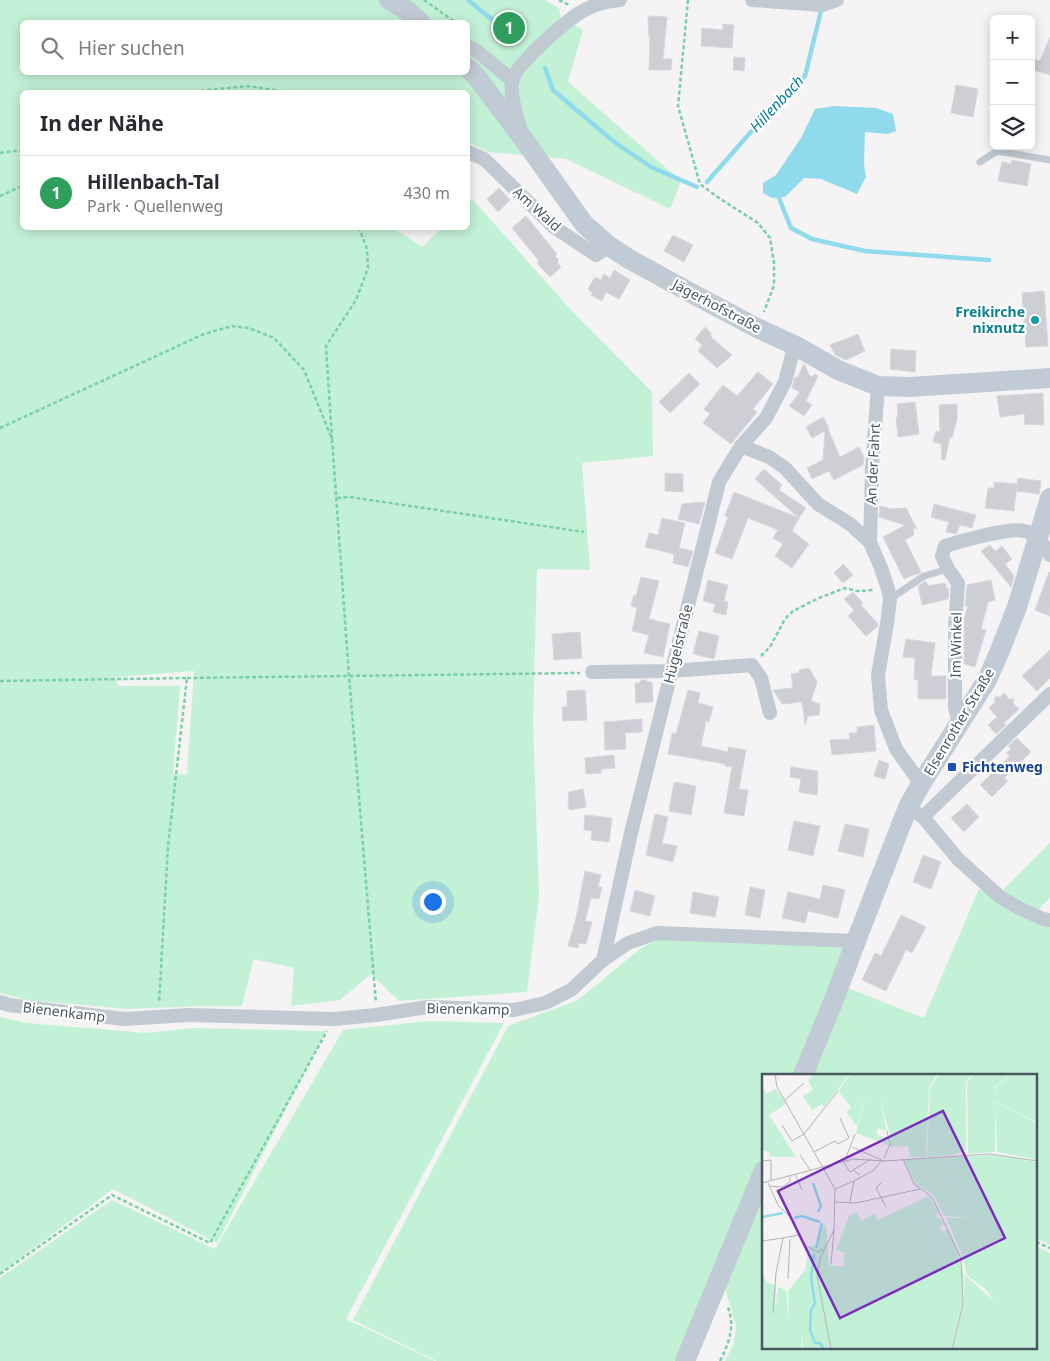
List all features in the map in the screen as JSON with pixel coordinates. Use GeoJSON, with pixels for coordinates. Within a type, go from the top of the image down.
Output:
{"type":"FeatureCollection","features":[{"type":"Feature","properties":{"kind":"street"},"geometry":{"type":"LineString","coordinates":[[389,0],[408,11],[418,20]]}},
{"type":"Feature","properties":{"kind":"street"},"geometry":{"type":"LineString","coordinates":[[522,137],[512,93],[512,80],[516,72],[558,29],[581,12],[606,1],[620,0]]}},
{"type":"Feature","properties":{"kind":"street"},"geometry":{"type":"LineString","coordinates":[[752,0],[822,5],[837,0]]}},
{"type":"Feature","properties":{"kind":"street"},"geometry":{"type":"LineString","coordinates":[[470,47],[512,80]]}},
{"type":"Feature","properties":{"kind":"street","name":"Jägerhofstraße"},"geometry":{"type":"LineString","coordinates":[[470,70],[522,137],[584,224],[609,246],[637,263],[757,328],[796,346],[838,370],[878,386],[910,387],[1050,378]]}},
{"type":"Feature","properties":{"kind":"street","name":"Am Wald"},"geometry":{"type":"LineString","coordinates":[[470,153],[484,159],[554,227],[596,254],[609,246]]}},
{"type":"Feature","properties":{"kind":"street","name":"Hügelstraße"},"geometry":{"type":"LineString","coordinates":[[603,960],[631,833],[719,482],[741,446],[766,418],[785,382],[796,346]]}},
{"type":"Feature","properties":{"kind":"street","name":"An der Fahrt"},"geometry":{"type":"LineString","coordinates":[[870,542],[872,469],[878,386]]}},
{"type":"Feature","properties":{"kind":"street"},"geometry":{"type":"LineString","coordinates":[[741,446],[769,457],[785,468],[818,504],[850,524],[870,542],[889,594],[887,624],[878,675],[881,710],[896,749],[920,784]]}},
{"type":"Feature","properties":{"kind":"street","name":"Elsenrother Straße"},"geometry":{"type":"LineString","coordinates":[[803,1074],[856,941],[916,812],[920,784],[987,680],[999,653],[1017,607],[1050,498]]}},
{"type":"Feature","properties":{"kind":"street","name":"Im Winkel"},"geometry":{"type":"LineString","coordinates":[[960,724],[956,708],[955,629],[958,582],[948,570],[942,556],[945,546],[963,540],[1008,531],[1026,531],[1038,539]]}},
{"type":"Feature","properties":{"kind":"street"},"geometry":{"type":"LineString","coordinates":[[1038,539],[1050,555]]}},
{"type":"Feature","properties":{"kind":"street"},"geometry":{"type":"LineString","coordinates":[[592,672],[671,671],[752,665],[761,678],[770,714]]}},
{"type":"Feature","properties":{"kind":"street"},"geometry":{"type":"LineString","coordinates":[[1050,694],[916,812],[958,859],[1000,897],[1019,908],[1043,919],[1050,920]]}},
{"type":"Feature","properties":{"kind":"street","name":"Bienenkamp"},"geometry":{"type":"LineString","coordinates":[[0,1002],[10,1005],[124,1019],[189,1015],[333,1019],[428,1007],[514,1010],[545,1003],[571,990],[603,960],[628,943],[657,933],[856,941]]}},
{"type":"Feature","properties":{"kind":"street"},"geometry":{"type":"LineString","coordinates":[[685,1361],[762,1175]]}},
{"type":"Feature","properties":{"kind":"lane"},"geometry":{"type":"LineString","coordinates":[[980,162],[997,151],[1050,160]]}},
{"type":"Feature","properties":{"kind":"lane"},"geometry":{"type":"LineString","coordinates":[[889,594],[924,576],[948,570]]}},
{"type":"Feature","properties":{"kind":"path"},"geometry":{"type":"LineString","coordinates":[[424,0],[452,20]]}},
{"type":"Feature","properties":{"kind":"path"},"geometry":{"type":"LineString","coordinates":[[688,0],[678,106],[700,184],[758,223],[770,238],[774,263],[774,285],[757,328]]}},
{"type":"Feature","properties":{"kind":"path"},"geometry":{"type":"LineString","coordinates":[[208,90],[248,86],[274,90]]}},
{"type":"Feature","properties":{"kind":"path"},"geometry":{"type":"LineString","coordinates":[[0,153],[20,150]]}},
{"type":"Feature","properties":{"kind":"path"},"geometry":{"type":"LineString","coordinates":[[0,196],[20,187]]}},
{"type":"Feature","properties":{"kind":"path"},"geometry":{"type":"LineString","coordinates":[[360,230],[367,250],[368,268],[356,300],[326,346],[349,676],[376,1015]]}},
{"type":"Feature","properties":{"kind":"path"},"geometry":{"type":"LineString","coordinates":[[0,428],[204,334],[232,326],[249,328],[274,338],[304,370],[332,439]]}},
{"type":"Feature","properties":{"kind":"path"},"geometry":{"type":"LineString","coordinates":[[337,498],[350,497],[584,532]]}},
{"type":"Feature","properties":{"kind":"path"},"geometry":{"type":"LineString","coordinates":[[752,665],[770,647],[785,619],[793,612],[819,598],[845,588],[889,594]]}},
{"type":"Feature","properties":{"kind":"path"},"geometry":{"type":"LineString","coordinates":[[0,681],[592,672]]}},
{"type":"Feature","properties":{"kind":"path"},"geometry":{"type":"LineString","coordinates":[[158,1017],[168,846],[187,678]]}},
{"type":"Feature","properties":{"kind":"path"},"geometry":{"type":"LineString","coordinates":[[0,1274],[112,1195],[210,1243],[333,1019]]}},
{"type":"Feature","properties":{"kind":"path"},"geometry":{"type":"LineString","coordinates":[[1038,1243],[1050,1248]]}},
{"type":"Feature","properties":{"kind":"path"},"geometry":{"type":"LineString","coordinates":[[716,1287],[723,1296],[730,1313],[731,1331],[728,1344],[720,1361]]}},
{"type":"Feature","properties":{"kind":"green space"},"geometry":{"type":"Polygon","coordinates":[[[0,0],[545,0],[559,8],[561,18],[583,30],[568,82],[681,181],[670,209],[566,159],[488,152],[470,143],[470,90],[20,90],[20,230],[396,230],[422,247],[440,230],[470,230],[470,201],[472,199],[571,310],[652,392],[653,456],[582,463],[590,570],[537,569],[533,721],[539,897],[527,992],[399,1001],[371,974],[340,1000],[291,1006],[294,968],[254,959],[242,1006],[128,1009],[27,1000],[0,993],[0,0]],[[194,671],[116,677],[118,686],[180,686],[173,774],[187,774],[194,671]]]}},
{"type":"Feature","properties":{"kind":"green space"},"geometry":{"type":"Polygon","coordinates":[[[1050,843],[1050,898],[1038,910],[1022,903],[1003,890],[1050,843]]]}},
{"type":"Feature","properties":{"kind":"green space"},"geometry":{"type":"Polygon","coordinates":[[[979,889],[1009,909],[1050,925],[1050,1245],[1038,1239],[1038,1074],[810,1074],[848,988],[924,1018],[979,889]]]}},
{"type":"Feature","properties":{"kind":"green space"},"geometry":{"type":"Polygon","coordinates":[[[658,939],[853,944],[797,1074],[762,1074],[762,1159],[677,1361],[437,1361],[353,1320],[508,1026],[578,1000],[640,949],[658,939]]]}},
{"type":"Feature","properties":{"kind":"green space"},"geometry":{"type":"Polygon","coordinates":[[[0,1017],[27,1023],[147,1033],[192,1028],[326,1031],[217,1243],[113,1189],[0,1273],[0,1017]]]}},
{"type":"Feature","properties":{"kind":"green space"},"geometry":{"type":"Polygon","coordinates":[[[429,1021],[504,1023],[346,1319],[435,1361],[0,1361],[0,1278],[112,1200],[215,1249],[343,1030],[429,1021]]]}},
{"type":"Feature","properties":{"kind":"green space"},"geometry":{"type":"Polygon","coordinates":[[[762,1195],[762,1348],[1038,1348],[1038,1247],[1050,1253],[1050,1361],[725,1361],[734,1343],[736,1325],[725,1289],[762,1195]]]}},
{"type":"Feature","properties":{"kind":"water"},"geometry":{"type":"Polygon","coordinates":[[[835,106],[876,108],[893,114],[896,131],[888,134],[865,132],[864,164],[866,177],[857,194],[821,179],[804,178],[785,197],[772,198],[763,193],[763,183],[776,175],[801,138],[815,109],[835,106]]]}},
{"type":"Feature","properties":{"kind":"building"},"geometry":{"type":"Polygon","coordinates":[[[648,16],[667,17],[663,59],[672,59],[671,70],[649,70],[650,37],[648,16]]]}},
{"type":"Feature","properties":{"kind":"building"},"geometry":{"type":"Polygon","coordinates":[[[723,24],[734,25],[732,48],[701,46],[702,28],[723,30],[723,24]]]}},
{"type":"Feature","properties":{"kind":"building"},"geometry":{"type":"Polygon","coordinates":[[[1050,37],[1050,75],[1035,70],[1035,60],[1040,61],[1050,37]]]}},
{"type":"Feature","properties":{"kind":"building"},"geometry":{"type":"Polygon","coordinates":[[[734,57],[745,58],[744,71],[733,70],[734,57]]]}},
{"type":"Feature","properties":{"kind":"building"},"geometry":{"type":"Polygon","coordinates":[[[956,85],[978,89],[973,117],[951,113],[956,85]]]}},
{"type":"Feature","properties":{"kind":"building"},"geometry":{"type":"Polygon","coordinates":[[[1012,160],[1031,164],[1027,186],[998,181],[1002,162],[1011,164],[1012,160]]]}},
{"type":"Feature","properties":{"kind":"building"},"geometry":{"type":"Polygon","coordinates":[[[499,188],[510,200],[498,212],[487,199],[499,188]]]}},
{"type":"Feature","properties":{"kind":"building"},"geometry":{"type":"Polygon","coordinates":[[[526,216],[557,254],[555,256],[559,260],[557,262],[561,267],[550,277],[537,263],[539,261],[512,228],[526,216]]]}},
{"type":"Feature","properties":{"kind":"building"},"geometry":{"type":"Polygon","coordinates":[[[673,235],[693,245],[684,262],[664,251],[673,235]]]}},
{"type":"Feature","properties":{"kind":"building"},"geometry":{"type":"Polygon","coordinates":[[[614,270],[630,280],[619,299],[606,292],[602,301],[591,295],[593,293],[588,289],[595,277],[601,280],[604,274],[610,278],[614,270]]]}},
{"type":"Feature","properties":{"kind":"building","name":"Freikirche nixnutz"},"geometry":{"type":"Polygon","coordinates":[[[1044,291],[1048,346],[1026,347],[1022,293],[1044,291]]]}},
{"type":"Feature","properties":{"kind":"building"},"geometry":{"type":"Polygon","coordinates":[[[705,327],[711,333],[711,337],[732,355],[717,368],[698,351],[702,345],[695,339],[705,327]]]}},
{"type":"Feature","properties":{"kind":"building"},"geometry":{"type":"Polygon","coordinates":[[[858,334],[865,351],[846,360],[835,355],[830,345],[858,334]]]}},
{"type":"Feature","properties":{"kind":"building"},"geometry":{"type":"Polygon","coordinates":[[[891,349],[916,351],[915,372],[890,369],[891,349]]]}},
{"type":"Feature","properties":{"kind":"building"},"geometry":{"type":"Polygon","coordinates":[[[804,364],[809,375],[812,377],[815,374],[818,376],[806,401],[812,405],[804,416],[789,406],[800,392],[792,388],[795,377],[797,378],[804,364]]]}},
{"type":"Feature","properties":{"kind":"building"},"geometry":{"type":"Polygon","coordinates":[[[758,372],[773,384],[753,409],[757,412],[731,444],[703,423],[710,414],[704,409],[723,385],[737,396],[758,372]]]}},
{"type":"Feature","properties":{"kind":"building"},"geometry":{"type":"Polygon","coordinates":[[[689,373],[700,384],[670,413],[659,402],[689,373]]]}},
{"type":"Feature","properties":{"kind":"building"},"geometry":{"type":"Polygon","coordinates":[[[1043,393],[1044,425],[1024,424],[1025,414],[1000,417],[997,396],[1043,393]]]}},
{"type":"Feature","properties":{"kind":"building"},"geometry":{"type":"Polygon","coordinates":[[[915,402],[919,434],[898,437],[897,404],[915,402]]]}},
{"type":"Feature","properties":{"kind":"building"},"geometry":{"type":"Polygon","coordinates":[[[957,404],[957,419],[952,438],[950,437],[945,460],[942,460],[941,444],[933,442],[936,431],[940,432],[939,405],[957,404]]]}},
{"type":"Feature","properties":{"kind":"building"},"geometry":{"type":"Polygon","coordinates":[[[823,417],[840,457],[859,447],[864,457],[863,465],[834,480],[829,471],[812,479],[807,468],[823,460],[825,431],[812,438],[806,427],[823,417]]]}},
{"type":"Feature","properties":{"kind":"building"},"geometry":{"type":"Polygon","coordinates":[[[764,469],[782,485],[779,490],[806,508],[799,518],[755,479],[764,469]]]}},
{"type":"Feature","properties":{"kind":"building"},"geometry":{"type":"Polygon","coordinates":[[[665,473],[683,474],[683,492],[665,491],[665,473]]]}},
{"type":"Feature","properties":{"kind":"building"},"geometry":{"type":"Polygon","coordinates":[[[1018,478],[1041,481],[1039,494],[1016,491],[1018,478]]]}},
{"type":"Feature","properties":{"kind":"building"},"geometry":{"type":"Polygon","coordinates":[[[994,482],[1017,484],[1014,511],[985,508],[988,488],[994,488],[994,482]]]}},
{"type":"Feature","properties":{"kind":"building"},"geometry":{"type":"Polygon","coordinates":[[[734,492],[799,518],[792,531],[809,544],[792,568],[775,556],[783,544],[773,538],[778,530],[748,518],[732,559],[715,553],[728,517],[725,516],[734,492]]]}},
{"type":"Feature","properties":{"kind":"building"},"geometry":{"type":"Polygon","coordinates":[[[705,502],[699,524],[678,519],[682,504],[705,502]]]}},
{"type":"Feature","properties":{"kind":"building"},"geometry":{"type":"Polygon","coordinates":[[[934,504],[976,515],[972,528],[960,525],[956,534],[946,532],[949,522],[931,517],[934,504]]]}},
{"type":"Feature","properties":{"kind":"building"},"geometry":{"type":"Polygon","coordinates":[[[880,506],[892,509],[906,508],[917,529],[913,527],[914,535],[905,540],[921,572],[916,575],[904,579],[883,537],[905,525],[879,517],[880,506]]]}},
{"type":"Feature","properties":{"kind":"building"},"geometry":{"type":"Polygon","coordinates":[[[662,518],[685,523],[679,548],[693,551],[688,567],[673,563],[674,554],[645,547],[649,533],[658,535],[662,518]]]}},
{"type":"Feature","properties":{"kind":"building"},"geometry":{"type":"Polygon","coordinates":[[[990,545],[995,551],[1002,546],[1012,559],[1005,564],[1014,576],[1011,587],[981,551],[990,545]]]}},
{"type":"Feature","properties":{"kind":"building"},"geometry":{"type":"Polygon","coordinates":[[[843,564],[853,575],[843,583],[834,573],[843,564]]]}},
{"type":"Feature","properties":{"kind":"building"},"geometry":{"type":"Polygon","coordinates":[[[1050,573],[1050,616],[1035,610],[1050,573]]]}},
{"type":"Feature","properties":{"kind":"building"},"geometry":{"type":"Polygon","coordinates":[[[641,577],[659,581],[649,619],[670,624],[663,657],[644,653],[649,635],[632,631],[637,608],[631,606],[641,577]]]}},
{"type":"Feature","properties":{"kind":"building"},"geometry":{"type":"Polygon","coordinates":[[[708,580],[728,585],[724,601],[728,602],[726,615],[713,612],[715,604],[703,601],[708,580]]]}},
{"type":"Feature","properties":{"kind":"building"},"geometry":{"type":"Polygon","coordinates":[[[991,580],[995,600],[988,602],[981,629],[986,630],[975,667],[964,664],[964,618],[968,606],[965,606],[967,585],[991,580]]]}},
{"type":"Feature","properties":{"kind":"building"},"geometry":{"type":"Polygon","coordinates":[[[926,581],[928,586],[945,583],[947,589],[949,588],[948,599],[922,605],[918,586],[926,581]]]}},
{"type":"Feature","properties":{"kind":"building"},"geometry":{"type":"Polygon","coordinates":[[[853,592],[863,603],[861,605],[878,624],[866,636],[848,616],[854,610],[844,599],[853,592]]]}},
{"type":"Feature","properties":{"kind":"building"},"geometry":{"type":"Polygon","coordinates":[[[699,631],[719,636],[714,659],[693,654],[699,631]]]}},
{"type":"Feature","properties":{"kind":"building"},"geometry":{"type":"Polygon","coordinates":[[[580,632],[582,658],[554,660],[552,634],[580,632]]]}},
{"type":"Feature","properties":{"kind":"building"},"geometry":{"type":"Polygon","coordinates":[[[906,639],[935,643],[931,676],[946,676],[946,699],[918,699],[918,679],[914,680],[915,658],[903,657],[906,639]]]}},
{"type":"Feature","properties":{"kind":"building"},"geometry":{"type":"Polygon","coordinates":[[[1050,650],[1050,678],[1037,691],[1022,676],[1050,650]]]}},
{"type":"Feature","properties":{"kind":"building"},"geometry":{"type":"Polygon","coordinates":[[[809,668],[817,682],[811,701],[820,704],[819,715],[808,716],[805,725],[802,702],[782,704],[773,690],[793,688],[791,674],[799,673],[799,670],[809,668]]]}},
{"type":"Feature","properties":{"kind":"building"},"geometry":{"type":"Polygon","coordinates":[[[641,680],[652,682],[653,702],[636,703],[635,683],[639,683],[641,680]]]}},
{"type":"Feature","properties":{"kind":"building"},"geometry":{"type":"Polygon","coordinates":[[[585,690],[587,720],[563,721],[562,707],[567,707],[567,691],[585,690]]]}},
{"type":"Feature","properties":{"kind":"building"},"geometry":{"type":"Polygon","coordinates":[[[688,690],[700,693],[698,703],[713,707],[709,722],[706,721],[701,746],[728,752],[728,747],[746,750],[739,789],[748,790],[744,816],[724,813],[732,767],[725,766],[725,764],[668,754],[672,733],[676,734],[688,690]]]}},
{"type":"Feature","properties":{"kind":"building"},"geometry":{"type":"Polygon","coordinates":[[[1004,693],[1009,699],[1014,699],[1013,703],[1019,709],[1004,723],[1006,725],[996,734],[988,725],[997,717],[989,708],[995,702],[995,697],[1000,697],[1004,693]]]}},
{"type":"Feature","properties":{"kind":"building"},"geometry":{"type":"Polygon","coordinates":[[[642,719],[642,732],[625,733],[626,749],[605,750],[604,722],[642,719]]]}},
{"type":"Feature","properties":{"kind":"building"},"geometry":{"type":"Polygon","coordinates":[[[874,725],[876,751],[832,755],[830,740],[850,739],[849,733],[857,733],[857,727],[874,725]]]}},
{"type":"Feature","properties":{"kind":"building"},"geometry":{"type":"Polygon","coordinates":[[[1017,738],[1031,752],[1004,778],[1008,781],[992,797],[980,785],[1010,756],[1006,753],[1011,749],[1008,746],[1017,738]]]}},
{"type":"Feature","properties":{"kind":"building"},"geometry":{"type":"Polygon","coordinates":[[[614,755],[615,768],[601,769],[601,773],[586,774],[585,758],[614,755]]]}},
{"type":"Feature","properties":{"kind":"building"},"geometry":{"type":"Polygon","coordinates":[[[879,760],[889,764],[885,779],[874,776],[879,760]]]}},
{"type":"Feature","properties":{"kind":"building"},"geometry":{"type":"Polygon","coordinates":[[[791,767],[818,771],[817,795],[799,792],[801,779],[790,777],[791,767]]]}},
{"type":"Feature","properties":{"kind":"building"},"geometry":{"type":"Polygon","coordinates":[[[674,782],[696,786],[691,815],[669,811],[674,782]]]}},
{"type":"Feature","properties":{"kind":"building"},"geometry":{"type":"Polygon","coordinates":[[[583,789],[586,807],[569,810],[569,792],[583,789]]]}},
{"type":"Feature","properties":{"kind":"building"},"geometry":{"type":"Polygon","coordinates":[[[967,804],[979,817],[964,832],[951,818],[967,804]]]}},
{"type":"Feature","properties":{"kind":"building"},"geometry":{"type":"Polygon","coordinates":[[[655,814],[668,817],[662,843],[677,846],[673,862],[646,855],[655,814]]]}},
{"type":"Feature","properties":{"kind":"building"},"geometry":{"type":"Polygon","coordinates":[[[585,815],[612,818],[609,842],[591,840],[592,831],[584,830],[585,815]]]}},
{"type":"Feature","properties":{"kind":"building"},"geometry":{"type":"Polygon","coordinates":[[[794,821],[820,826],[813,856],[788,850],[794,821]]]}},
{"type":"Feature","properties":{"kind":"building"},"geometry":{"type":"Polygon","coordinates":[[[845,824],[869,829],[863,857],[838,851],[845,824]]]}},
{"type":"Feature","properties":{"kind":"building"},"geometry":{"type":"Polygon","coordinates":[[[923,855],[941,862],[931,889],[913,882],[923,855]]]}},
{"type":"Feature","properties":{"kind":"building"},"geometry":{"type":"Polygon","coordinates":[[[585,871],[601,875],[598,887],[602,887],[599,899],[591,898],[585,921],[592,922],[586,944],[579,943],[578,948],[568,946],[576,918],[585,871]]]}},
{"type":"Feature","properties":{"kind":"building"},"geometry":{"type":"Polygon","coordinates":[[[823,885],[845,890],[838,918],[808,911],[805,923],[782,918],[788,892],[820,899],[823,885]]]}},
{"type":"Feature","properties":{"kind":"building"},"geometry":{"type":"Polygon","coordinates":[[[750,887],[765,890],[760,918],[745,915],[750,887]]]}},
{"type":"Feature","properties":{"kind":"building"},"geometry":{"type":"Polygon","coordinates":[[[635,890],[655,896],[650,916],[630,911],[635,890]]]}},
{"type":"Feature","properties":{"kind":"building"},"geometry":{"type":"Polygon","coordinates":[[[693,892],[719,897],[715,917],[690,913],[693,892]]]}},
{"type":"Feature","properties":{"kind":"building"},"geometry":{"type":"Polygon","coordinates":[[[901,915],[926,927],[912,953],[906,950],[886,991],[862,980],[875,953],[881,956],[901,915]]]}},
{"type":"Feature","properties":{"kind":"waterway","name":"Hillenbach"},"geometry":{"type":"LineString","coordinates":[[468,0],[516,39]]}},
{"type":"Feature","properties":{"kind":"waterway","name":"Hillenbach"},"geometry":{"type":"LineString","coordinates":[[707,182],[772,108],[805,76],[821,11]]}},
{"type":"Feature","properties":{"kind":"waterway","name":"Hillenbach"},"geometry":{"type":"LineString","coordinates":[[545,68],[553,90],[613,141],[651,167],[697,187]]}},
{"type":"Feature","properties":{"kind":"waterway"},"geometry":{"type":"LineString","coordinates":[[779,198],[791,228],[812,239],[865,251],[989,260]]}},
{"type":"Feature","properties":{"kind":"place","name":"Hillenbach-Tal"},"geometry":{"type":"Point","coordinates":[509,28]}},
{"type":"Feature","properties":{"kind":"place","name":"Freikirche nixnutz"},"geometry":{"type":"Point","coordinates":[1035,320]}},
{"type":"Feature","properties":{"kind":"place","name":"Fichtenweg"},"geometry":{"type":"Point","coordinates":[952,767]}}]}
